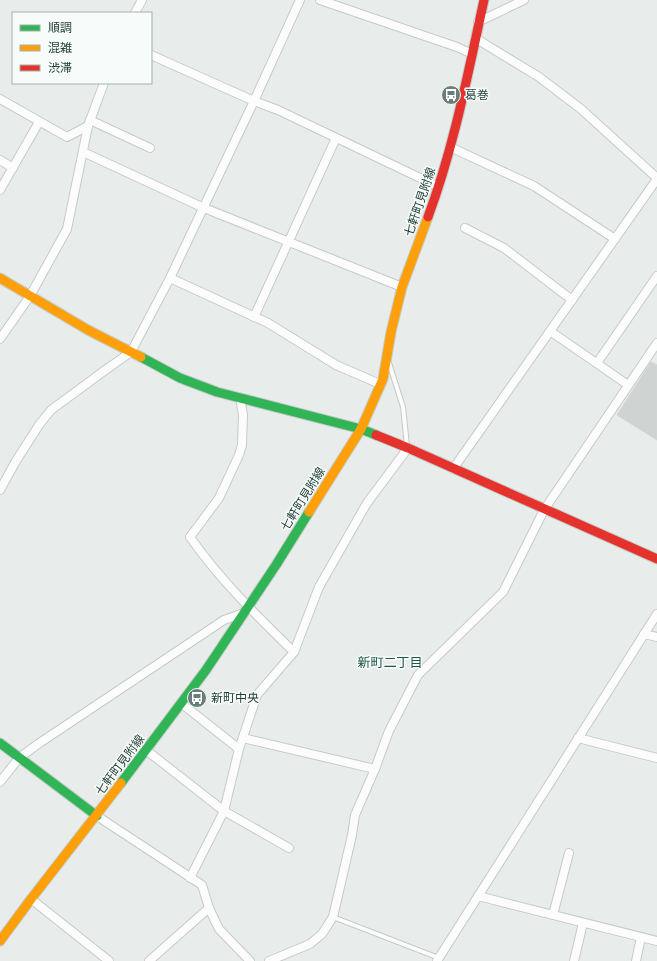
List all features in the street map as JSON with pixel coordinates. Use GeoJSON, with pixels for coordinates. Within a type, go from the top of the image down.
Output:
{"type":"FeatureCollection","features":[{"type":"Feature","properties":{"kind":"main road","name":"七軒町見附線"},"geometry":{"type":"LineString","coordinates":[[0,941],[31,899],[97,816],[206,670],[276,565],[361,429],[383,379],[391,332],[402,287],[439,187],[450,147],[484,0]]}},
{"type":"Feature","properties":{"kind":"main road"},"geometry":{"type":"LineString","coordinates":[[0,278],[88,330],[180,378],[217,392],[361,429],[408,448],[544,510],[657,559]]}},
{"type":"Feature","properties":{"kind":"main road"},"geometry":{"type":"LineString","coordinates":[[0,743],[97,816]]}},
{"type":"Feature","properties":{"kind":"street"},"geometry":{"type":"LineString","coordinates":[[136,12],[142,0]]}},
{"type":"Feature","properties":{"kind":"street"},"geometry":{"type":"LineString","coordinates":[[0,490],[27,443],[39,425],[52,410],[131,352],[170,278],[204,208],[300,0]]}},
{"type":"Feature","properties":{"kind":"street"},"geometry":{"type":"LineString","coordinates":[[320,0],[457,47],[472,54]]}},
{"type":"Feature","properties":{"kind":"street"},"geometry":{"type":"LineString","coordinates":[[478,22],[524,0]]}},
{"type":"Feature","properties":{"kind":"street"},"geometry":{"type":"LineString","coordinates":[[453,468],[657,178],[581,109],[539,77],[475,38]]}},
{"type":"Feature","properties":{"kind":"street"},"geometry":{"type":"LineString","coordinates":[[152,55],[254,101],[278,110],[439,187]]}},
{"type":"Feature","properties":{"kind":"street"},"geometry":{"type":"LineString","coordinates":[[0,339],[30,296],[67,228],[89,123],[104,84]]}},
{"type":"Feature","properties":{"kind":"street"},"geometry":{"type":"LineString","coordinates":[[0,99],[67,137],[89,123]]}},
{"type":"Feature","properties":{"kind":"street"},"geometry":{"type":"LineString","coordinates":[[0,190],[39,122]]}},
{"type":"Feature","properties":{"kind":"street"},"geometry":{"type":"LineString","coordinates":[[89,123],[150,148]]}},
{"type":"Feature","properties":{"kind":"street"},"geometry":{"type":"LineString","coordinates":[[254,317],[336,138]]}},
{"type":"Feature","properties":{"kind":"street"},"geometry":{"type":"LineString","coordinates":[[450,147],[534,186],[615,239]]}},
{"type":"Feature","properties":{"kind":"street"},"geometry":{"type":"LineString","coordinates":[[83,152],[204,208],[402,287]]}},
{"type":"Feature","properties":{"kind":"street"},"geometry":{"type":"LineString","coordinates":[[0,160],[13,168]]}},
{"type":"Feature","properties":{"kind":"street"},"geometry":{"type":"LineString","coordinates":[[466,228],[504,248],[572,300]]}},
{"type":"Feature","properties":{"kind":"street"},"geometry":{"type":"LineString","coordinates":[[597,363],[657,276]]}},
{"type":"Feature","properties":{"kind":"street"},"geometry":{"type":"LineString","coordinates":[[170,278],[268,322],[336,365],[380,384]]}},
{"type":"Feature","properties":{"kind":"street"},"geometry":{"type":"LineString","coordinates":[[550,331],[628,385]]}},
{"type":"Feature","properties":{"kind":"street"},"geometry":{"type":"LineString","coordinates":[[269,961],[310,944],[322,934],[333,918],[352,835],[355,815],[375,769],[389,731],[418,675],[503,592],[544,510],[657,342]]}},
{"type":"Feature","properties":{"kind":"street"},"geometry":{"type":"LineString","coordinates":[[240,398],[243,415],[242,445],[239,455],[219,498],[190,537],[206,560],[247,610],[294,652]]}},
{"type":"Feature","properties":{"kind":"street"},"geometry":{"type":"LineString","coordinates":[[190,878],[224,811],[239,749],[257,695],[294,652],[323,580],[367,503],[408,448]]}},
{"type":"Feature","properties":{"kind":"street"},"geometry":{"type":"LineString","coordinates":[[0,782],[19,758],[224,620],[247,610]]}},
{"type":"Feature","properties":{"kind":"street"},"geometry":{"type":"LineString","coordinates":[[438,960],[657,614]]}},
{"type":"Feature","properties":{"kind":"street"},"geometry":{"type":"LineString","coordinates":[[644,634],[657,637]]}},
{"type":"Feature","properties":{"kind":"street"},"geometry":{"type":"LineString","coordinates":[[182,703],[239,749]]}},
{"type":"Feature","properties":{"kind":"street"},"geometry":{"type":"LineString","coordinates":[[243,738],[375,769]]}},
{"type":"Feature","properties":{"kind":"street"},"geometry":{"type":"LineString","coordinates":[[578,738],[657,758]]}},
{"type":"Feature","properties":{"kind":"street"},"geometry":{"type":"LineString","coordinates":[[146,750],[224,811],[289,848]]}},
{"type":"Feature","properties":{"kind":"street"},"geometry":{"type":"LineString","coordinates":[[97,816],[202,885],[209,908],[219,929],[250,961]]}},
{"type":"Feature","properties":{"kind":"street"},"geometry":{"type":"LineString","coordinates":[[553,915],[569,854]]}},
{"type":"Feature","properties":{"kind":"street"},"geometry":{"type":"LineString","coordinates":[[478,896],[657,941]]}},
{"type":"Feature","properties":{"kind":"street"},"geometry":{"type":"LineString","coordinates":[[31,899],[109,961]]}},
{"type":"Feature","properties":{"kind":"street"},"geometry":{"type":"LineString","coordinates":[[149,961],[209,908]]}},
{"type":"Feature","properties":{"kind":"street"},"geometry":{"type":"LineString","coordinates":[[574,961],[583,923]]}},
{"type":"Feature","properties":{"kind":"street"},"geometry":{"type":"LineString","coordinates":[[636,961],[641,937]]}},
{"type":"Feature","properties":{"kind":"lane"},"geometry":{"type":"LineString","coordinates":[[387,357],[403,407],[408,448]]}},
{"type":"Feature","properties":{"kind":"lane"},"geometry":{"type":"LineString","coordinates":[[333,918],[438,960]]}},
{"type":"Feature","properties":{"kind":"building"},"geometry":{"type":"Polygon","coordinates":[[[651,362],[657,365],[657,440],[617,415],[651,362]]]}},
{"type":"Feature","properties":{"kind":"traffic: fast"},"geometry":{"type":"LineString","coordinates":[[141,357],[180,378],[217,392],[361,429],[376,435]]}},
{"type":"Feature","properties":{"kind":"traffic: fast"},"geometry":{"type":"LineString","coordinates":[[121,783],[206,670],[276,565],[309,512]]}},
{"type":"Feature","properties":{"kind":"traffic: fast"},"geometry":{"type":"LineString","coordinates":[[0,743],[97,816]]}},
{"type":"Feature","properties":{"kind":"traffic: slow"},"geometry":{"type":"LineString","coordinates":[[309,512],[361,429],[383,379],[391,332],[402,287],[428,217]]}},
{"type":"Feature","properties":{"kind":"traffic: slow"},"geometry":{"type":"LineString","coordinates":[[0,278],[88,330],[141,357]]}},
{"type":"Feature","properties":{"kind":"traffic: slow"},"geometry":{"type":"LineString","coordinates":[[0,941],[121,783]]}},
{"type":"Feature","properties":{"kind":"traffic: jam"},"geometry":{"type":"LineString","coordinates":[[428,217],[453,137],[484,0]]}},
{"type":"Feature","properties":{"kind":"traffic: jam"},"geometry":{"type":"LineString","coordinates":[[376,435],[657,559]]}},
{"type":"Feature","properties":{"kind":"place","name":"葛巻"},"geometry":{"type":"Point","coordinates":[451,95]}},
{"type":"Feature","properties":{"kind":"place","name":"新町中央"},"geometry":{"type":"Point","coordinates":[197,698]}},
{"type":"Feature","properties":{"kind":"district","name":"新町二丁目"},"geometry":{"type":"Point","coordinates":[390,662]}}]}
